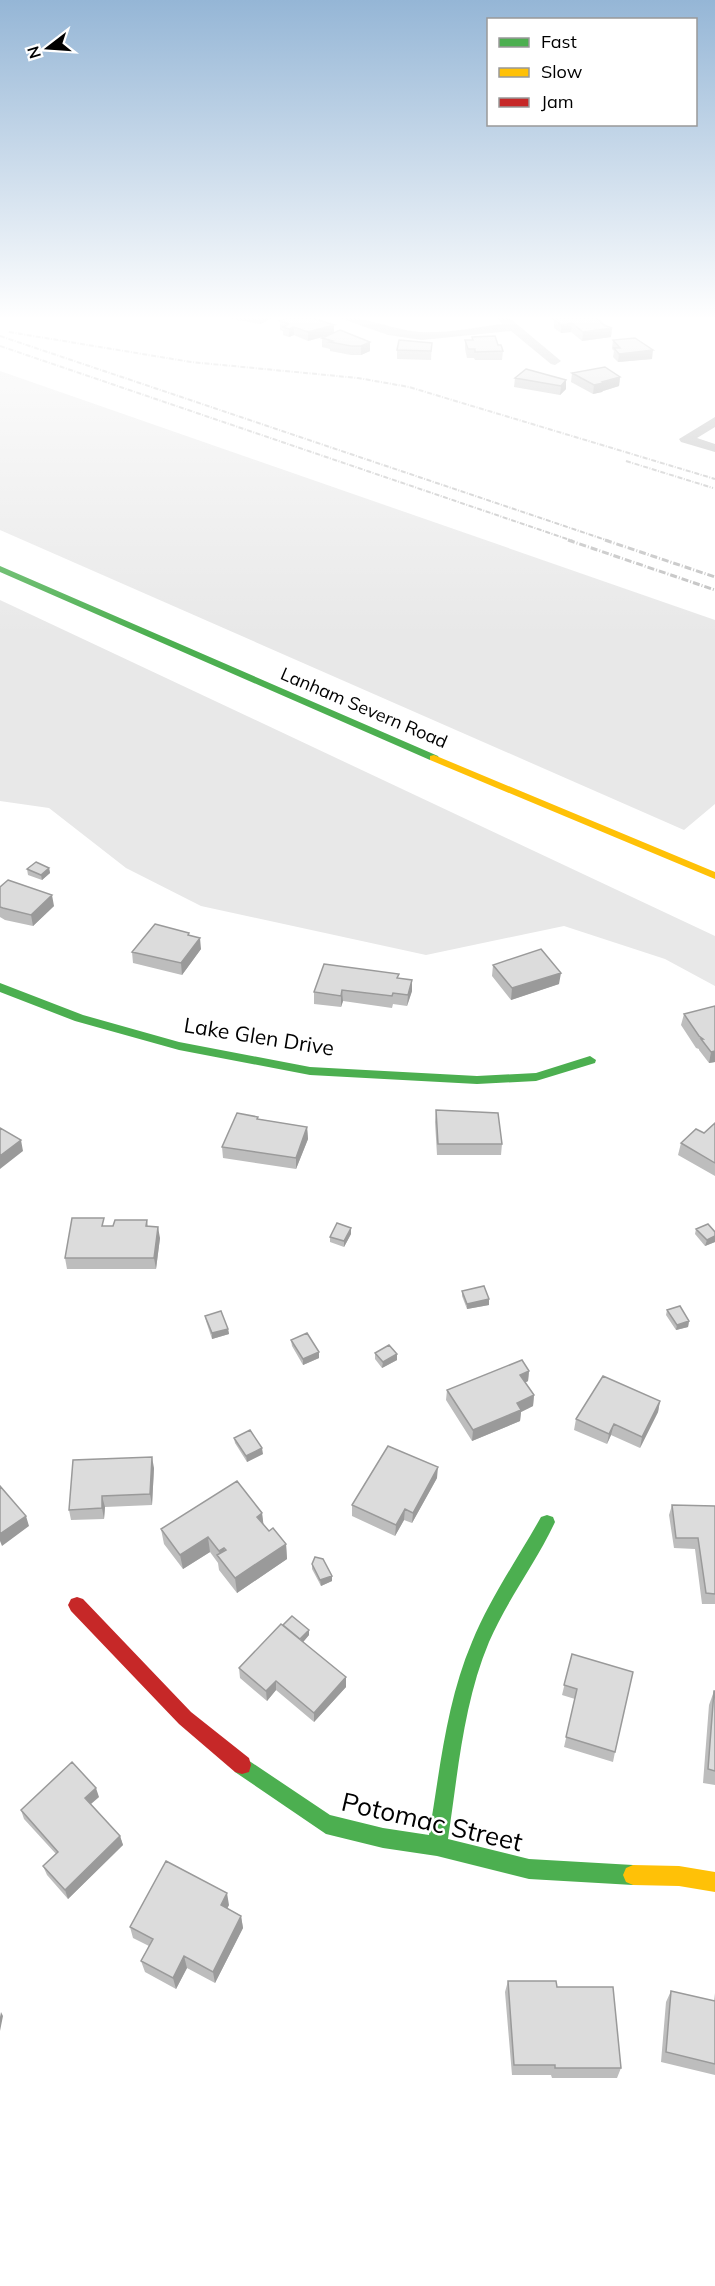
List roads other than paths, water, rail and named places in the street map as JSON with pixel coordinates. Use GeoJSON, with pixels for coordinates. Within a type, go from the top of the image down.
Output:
{"type":"FeatureCollection","features":[{"type":"Feature","properties":{"kind":"street"},"geometry":{"type":"LineString","coordinates":[[714,422],[686,439],[715,448]]}},
{"type":"Feature","properties":{"kind":"street","name":"Lanham Severn Road"},"geometry":{"type":"LineString","coordinates":[[0,569],[295,699],[715,876]]}},
{"type":"Feature","properties":{"kind":"street","name":"Lake Glen Drive"},"geometry":{"type":"LineString","coordinates":[[0,987],[79,1018],[179,1046],[310,1071],[477,1080],[536,1077],[590,1060]]}},
{"type":"Feature","properties":{"kind":"street"},"geometry":{"type":"LineString","coordinates":[[437,1846],[457,1720],[479,1645],[494,1613],[547,1522]]}},
{"type":"Feature","properties":{"kind":"street","name":"Potomac Street"},"geometry":{"type":"LineString","coordinates":[[77,1605],[185,1719],[238,1763],[326,1824],[384,1838],[437,1846],[529,1869],[585,1874],[679,1876],[715,1881]]}},
{"type":"Feature","properties":{"kind":"railway"},"geometry":{"type":"LineString","coordinates":[[222,422],[573,541]]}},
{"type":"Feature","properties":{"kind":"railway"},"geometry":{"type":"LineString","coordinates":[[255,422],[609,541]]}},
{"type":"Feature","properties":{"kind":"railway"},"geometry":{"type":"LineString","coordinates":[[524,422],[715,479]]}},
{"type":"Feature","properties":{"kind":"railway"},"geometry":{"type":"LineString","coordinates":[[626,461],[713,488]]}},
{"type":"Feature","properties":{"kind":"railway"},"geometry":{"type":"LineString","coordinates":[[568,540],[715,590]]}},
{"type":"Feature","properties":{"kind":"railway"},"geometry":{"type":"LineString","coordinates":[[605,540],[715,577]]}}]}
